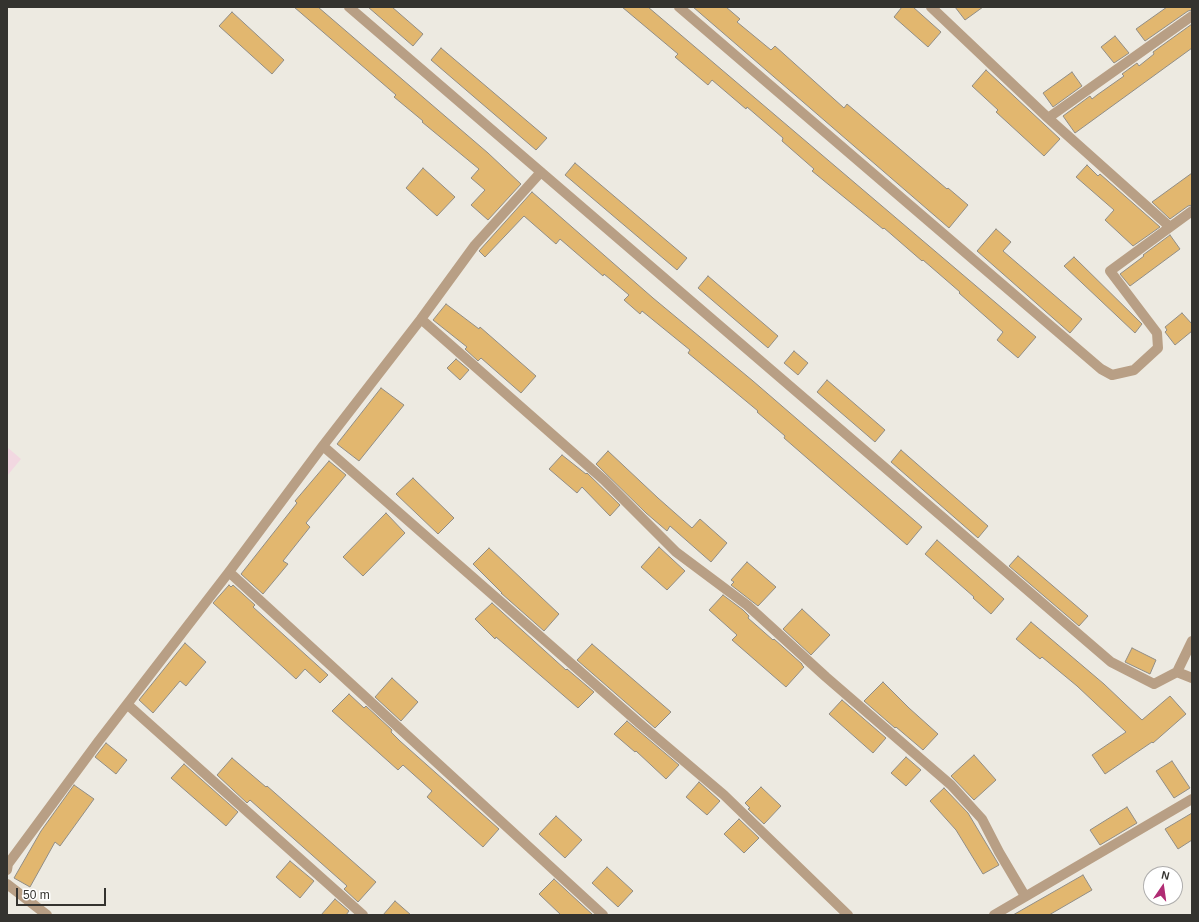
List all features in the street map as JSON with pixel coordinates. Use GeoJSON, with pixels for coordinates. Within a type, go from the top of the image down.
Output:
{"type":"FeatureCollection","features":[{"type":"Feature","properties":{"kind":"street"},"geometry":{"type":"LineString","coordinates":[[349,7],[1111,662],[1154,684],[1177,672],[1192,641]]}},
{"type":"Feature","properties":{"kind":"street"},"geometry":{"type":"LineString","coordinates":[[679,7],[1095,364],[1112,375],[1134,370],[1158,348],[1157,333],[1110,271],[1192,211]]}},
{"type":"Feature","properties":{"kind":"street"},"geometry":{"type":"LineString","coordinates":[[933,7],[1048,118],[1170,227]]}},
{"type":"Feature","properties":{"kind":"street"},"geometry":{"type":"LineString","coordinates":[[1048,118],[1192,16]]}},
{"type":"Feature","properties":{"kind":"street"},"geometry":{"type":"LineString","coordinates":[[7,870],[8,864],[98,742],[128,705],[323,446],[421,320],[476,245],[540,172]]}},
{"type":"Feature","properties":{"kind":"street"},"geometry":{"type":"LineString","coordinates":[[421,320],[604,480],[676,552],[747,605],[826,677],[951,785],[982,819],[999,852],[1025,896]]}},
{"type":"Feature","properties":{"kind":"street"},"geometry":{"type":"LineString","coordinates":[[323,446],[633,718],[724,795],[848,915]]}},
{"type":"Feature","properties":{"kind":"street"},"geometry":{"type":"LineString","coordinates":[[229,572],[603,915]]}},
{"type":"Feature","properties":{"kind":"street"},"geometry":{"type":"LineString","coordinates":[[1177,672],[1192,678]]}},
{"type":"Feature","properties":{"kind":"street"},"geometry":{"type":"LineString","coordinates":[[128,705],[363,915]]}},
{"type":"Feature","properties":{"kind":"street"},"geometry":{"type":"LineString","coordinates":[[994,915],[1192,799]]}},
{"type":"Feature","properties":{"kind":"street"},"geometry":{"type":"LineString","coordinates":[[7,884],[47,915]]}},
{"type":"Feature","properties":{"kind":"shaded area"},"geometry":{"type":"Polygon","coordinates":[[[7,447],[21,459],[7,476],[7,447]]]}},
{"type":"Feature","properties":{"kind":"building"},"geometry":{"type":"Polygon","coordinates":[[[294,7],[318,7],[488,153],[521,184],[488,220],[471,205],[485,190],[471,178],[479,169],[422,122],[423,121],[394,97],[396,95],[294,7]]]}},
{"type":"Feature","properties":{"kind":"building"},"geometry":{"type":"Polygon","coordinates":[[[368,7],[392,7],[423,34],[413,46],[368,7]]]}},
{"type":"Feature","properties":{"kind":"building"},"geometry":{"type":"Polygon","coordinates":[[[622,7],[648,7],[1036,337],[1018,358],[997,340],[1003,332],[959,293],[960,292],[884,228],[883,229],[812,171],[814,169],[782,141],[783,138],[747,107],[746,109],[712,80],[708,85],[675,57],[678,54],[622,7]]]}},
{"type":"Feature","properties":{"kind":"building"},"geometry":{"type":"Polygon","coordinates":[[[693,7],[726,7],[740,19],[737,22],[771,50],[775,46],[844,108],[847,104],[968,205],[949,228],[693,7]]]}},
{"type":"Feature","properties":{"kind":"building"},"geometry":{"type":"Polygon","coordinates":[[[902,7],[913,7],[941,32],[928,47],[894,17],[902,7]]]}},
{"type":"Feature","properties":{"kind":"building"},"geometry":{"type":"Polygon","coordinates":[[[955,7],[983,7],[965,20],[955,7]]]}},
{"type":"Feature","properties":{"kind":"building"},"geometry":{"type":"Polygon","coordinates":[[[1167,7],[1192,7],[1192,10],[1188,11],[1145,41],[1136,29],[1167,7]]]}},
{"type":"Feature","properties":{"kind":"building"},"geometry":{"type":"Polygon","coordinates":[[[232,12],[284,60],[272,74],[219,26],[232,12]]]}},
{"type":"Feature","properties":{"kind":"building"},"geometry":{"type":"Polygon","coordinates":[[[1192,24],[1192,48],[1075,133],[1063,116],[1090,96],[1092,99],[1124,76],[1122,74],[1137,63],[1139,66],[1154,54],[1153,52],[1192,24]]]}},
{"type":"Feature","properties":{"kind":"building"},"geometry":{"type":"Polygon","coordinates":[[[1115,36],[1129,53],[1114,63],[1101,47],[1115,36]]]}},
{"type":"Feature","properties":{"kind":"building"},"geometry":{"type":"Polygon","coordinates":[[[441,48],[547,138],[536,150],[431,60],[441,48]]]}},
{"type":"Feature","properties":{"kind":"building"},"geometry":{"type":"Polygon","coordinates":[[[986,70],[1060,139],[1044,156],[996,112],[998,110],[972,86],[986,70]]]}},
{"type":"Feature","properties":{"kind":"building"},"geometry":{"type":"Polygon","coordinates":[[[1072,72],[1082,86],[1053,107],[1043,93],[1072,72]]]}},
{"type":"Feature","properties":{"kind":"building"},"geometry":{"type":"Polygon","coordinates":[[[575,163],[687,258],[677,270],[565,175],[575,163]]]}},
{"type":"Feature","properties":{"kind":"building"},"geometry":{"type":"Polygon","coordinates":[[[1087,165],[1098,176],[1100,174],[1160,227],[1133,246],[1105,220],[1114,210],[1076,177],[1087,165]]]}},
{"type":"Feature","properties":{"kind":"building"},"geometry":{"type":"Polygon","coordinates":[[[423,168],[455,197],[437,216],[406,188],[423,168]]]}},
{"type":"Feature","properties":{"kind":"building"},"geometry":{"type":"Polygon","coordinates":[[[1192,173],[1192,205],[1188,206],[1170,219],[1152,202],[1192,173]]]}},
{"type":"Feature","properties":{"kind":"building"},"geometry":{"type":"Polygon","coordinates":[[[532,192],[653,298],[753,381],[922,527],[907,545],[784,438],[785,436],[757,412],[758,411],[688,353],[690,350],[642,311],[640,314],[624,300],[629,295],[604,274],[603,276],[560,239],[556,244],[524,216],[485,257],[479,251],[532,192]]]}},
{"type":"Feature","properties":{"kind":"building"},"geometry":{"type":"Polygon","coordinates":[[[996,229],[1011,242],[1003,251],[1082,319],[1070,333],[977,251],[996,229]]]}},
{"type":"Feature","properties":{"kind":"building"},"geometry":{"type":"Polygon","coordinates":[[[1170,235],[1180,249],[1130,286],[1120,274],[1170,235]]]}},
{"type":"Feature","properties":{"kind":"building"},"geometry":{"type":"Polygon","coordinates":[[[1074,257],[1142,324],[1135,333],[1064,266],[1074,257]]]}},
{"type":"Feature","properties":{"kind":"building"},"geometry":{"type":"Polygon","coordinates":[[[708,276],[778,336],[768,348],[698,288],[708,276]]]}},
{"type":"Feature","properties":{"kind":"building"},"geometry":{"type":"Polygon","coordinates":[[[446,304],[479,329],[480,327],[536,376],[521,393],[481,358],[478,361],[465,349],[467,347],[433,320],[446,304]]]}},
{"type":"Feature","properties":{"kind":"building"},"geometry":{"type":"Polygon","coordinates":[[[1182,313],[1192,324],[1192,331],[1175,345],[1165,332],[1167,330],[1165,327],[1182,313]]]}},
{"type":"Feature","properties":{"kind":"building"},"geometry":{"type":"Polygon","coordinates":[[[794,351],[808,363],[798,375],[784,363],[794,351]]]}},
{"type":"Feature","properties":{"kind":"building"},"geometry":{"type":"Polygon","coordinates":[[[456,359],[469,370],[460,380],[447,368],[456,359]]]}},
{"type":"Feature","properties":{"kind":"building"},"geometry":{"type":"Polygon","coordinates":[[[827,380],[885,430],[875,442],[817,392],[827,380]]]}},
{"type":"Feature","properties":{"kind":"building"},"geometry":{"type":"Polygon","coordinates":[[[381,388],[404,405],[359,461],[337,444],[381,388]]]}},
{"type":"Feature","properties":{"kind":"building"},"geometry":{"type":"Polygon","coordinates":[[[901,450],[988,526],[978,538],[891,462],[901,450]]]}},
{"type":"Feature","properties":{"kind":"building"},"geometry":{"type":"Polygon","coordinates":[[[608,451],[692,528],[700,519],[727,543],[711,562],[670,526],[667,531],[646,513],[596,464],[608,451]]]}},
{"type":"Feature","properties":{"kind":"building"},"geometry":{"type":"Polygon","coordinates":[[[562,455],[586,474],[587,473],[620,505],[610,516],[582,487],[577,493],[549,469],[562,455]]]}},
{"type":"Feature","properties":{"kind":"building"},"geometry":{"type":"Polygon","coordinates":[[[329,461],[346,475],[306,523],[310,527],[283,561],[288,564],[263,594],[241,574],[297,503],[295,501],[329,461]]]}},
{"type":"Feature","properties":{"kind":"building"},"geometry":{"type":"Polygon","coordinates":[[[413,478],[454,518],[438,534],[396,494],[413,478]]]}},
{"type":"Feature","properties":{"kind":"building"},"geometry":{"type":"Polygon","coordinates":[[[386,513],[405,533],[363,576],[343,557],[386,513]]]}},
{"type":"Feature","properties":{"kind":"building"},"geometry":{"type":"Polygon","coordinates":[[[937,540],[1004,599],[991,614],[925,554],[937,540]]]}},
{"type":"Feature","properties":{"kind":"building"},"geometry":{"type":"Polygon","coordinates":[[[659,547],[685,571],[667,590],[641,567],[659,547]]]}},
{"type":"Feature","properties":{"kind":"building"},"geometry":{"type":"Polygon","coordinates":[[[489,548],[559,614],[544,631],[501,593],[473,564],[489,548]]]}},
{"type":"Feature","properties":{"kind":"building"},"geometry":{"type":"Polygon","coordinates":[[[1018,556],[1088,616],[1079,626],[1009,566],[1018,556]]]}},
{"type":"Feature","properties":{"kind":"building"},"geometry":{"type":"Polygon","coordinates":[[[747,562],[776,587],[758,606],[731,585],[734,582],[731,580],[747,562]]]}},
{"type":"Feature","properties":{"kind":"building"},"geometry":{"type":"Polygon","coordinates":[[[229,585],[231,587],[233,585],[255,605],[253,607],[328,675],[320,683],[305,669],[296,679],[213,603],[229,585]]]}},
{"type":"Feature","properties":{"kind":"building"},"geometry":{"type":"Polygon","coordinates":[[[723,595],[743,610],[749,616],[748,618],[802,664],[804,667],[786,687],[732,640],[737,635],[709,610],[723,595]]]}},
{"type":"Feature","properties":{"kind":"building"},"geometry":{"type":"Polygon","coordinates":[[[492,603],[566,670],[567,669],[594,692],[578,708],[496,637],[495,639],[475,619],[492,603]]]}},
{"type":"Feature","properties":{"kind":"building"},"geometry":{"type":"Polygon","coordinates":[[[802,609],[830,635],[811,655],[783,629],[802,609]]]}},
{"type":"Feature","properties":{"kind":"building"},"geometry":{"type":"Polygon","coordinates":[[[1031,622],[1104,684],[1142,720],[1170,696],[1186,714],[1153,743],[1152,742],[1105,774],[1092,755],[1126,732],[1077,686],[1042,657],[1040,659],[1016,639],[1031,622]]]}},
{"type":"Feature","properties":{"kind":"building"},"geometry":{"type":"Polygon","coordinates":[[[185,643],[206,662],[186,686],[180,681],[153,713],[139,700],[185,643]]]}},
{"type":"Feature","properties":{"kind":"building"},"geometry":{"type":"Polygon","coordinates":[[[592,644],[671,712],[655,728],[577,660],[592,644]]]}},
{"type":"Feature","properties":{"kind":"building"},"geometry":{"type":"Polygon","coordinates":[[[1132,648],[1156,660],[1150,674],[1125,662],[1132,648]]]}},
{"type":"Feature","properties":{"kind":"building"},"geometry":{"type":"Polygon","coordinates":[[[392,678],[418,702],[401,721],[375,697],[392,678]]]}},
{"type":"Feature","properties":{"kind":"building"},"geometry":{"type":"Polygon","coordinates":[[[883,682],[938,734],[923,750],[864,701],[883,682]]]}},
{"type":"Feature","properties":{"kind":"building"},"geometry":{"type":"Polygon","coordinates":[[[349,694],[364,708],[366,706],[392,730],[391,732],[400,741],[499,829],[483,847],[427,797],[432,791],[403,765],[398,770],[332,711],[349,694]]]}},
{"type":"Feature","properties":{"kind":"building"},"geometry":{"type":"Polygon","coordinates":[[[842,700],[886,738],[873,753],[829,714],[842,700]]]}},
{"type":"Feature","properties":{"kind":"building"},"geometry":{"type":"Polygon","coordinates":[[[627,721],[679,765],[666,779],[636,751],[635,752],[614,734],[627,721]]]}},
{"type":"Feature","properties":{"kind":"building"},"geometry":{"type":"Polygon","coordinates":[[[106,743],[127,760],[116,774],[95,757],[106,743]]]}},
{"type":"Feature","properties":{"kind":"building"},"geometry":{"type":"Polygon","coordinates":[[[974,755],[996,780],[974,800],[951,776],[974,755]]]}},
{"type":"Feature","properties":{"kind":"building"},"geometry":{"type":"Polygon","coordinates":[[[906,757],[921,770],[906,786],[891,773],[906,757]]]}},
{"type":"Feature","properties":{"kind":"building"},"geometry":{"type":"Polygon","coordinates":[[[232,758],[266,787],[267,786],[376,882],[358,902],[344,889],[347,886],[250,800],[247,803],[217,775],[232,758]]]}},
{"type":"Feature","properties":{"kind":"building"},"geometry":{"type":"Polygon","coordinates":[[[1172,761],[1190,788],[1174,798],[1156,771],[1172,761]]]}},
{"type":"Feature","properties":{"kind":"building"},"geometry":{"type":"Polygon","coordinates":[[[184,764],[238,812],[226,826],[171,778],[184,764]]]}},
{"type":"Feature","properties":{"kind":"building"},"geometry":{"type":"Polygon","coordinates":[[[699,782],[720,801],[707,815],[686,797],[699,782]]]}},
{"type":"Feature","properties":{"kind":"building"},"geometry":{"type":"Polygon","coordinates":[[[74,785],[94,799],[60,846],[55,842],[30,887],[14,878],[41,831],[74,785]]]}},
{"type":"Feature","properties":{"kind":"building"},"geometry":{"type":"Polygon","coordinates":[[[761,787],[781,806],[764,824],[748,809],[750,808],[745,803],[761,787]]]}},
{"type":"Feature","properties":{"kind":"building"},"geometry":{"type":"Polygon","coordinates":[[[944,788],[968,813],[999,865],[983,874],[956,830],[930,801],[944,788]]]}},
{"type":"Feature","properties":{"kind":"building"},"geometry":{"type":"Polygon","coordinates":[[[1127,807],[1137,823],[1100,845],[1090,830],[1127,807]]]}},
{"type":"Feature","properties":{"kind":"building"},"geometry":{"type":"Polygon","coordinates":[[[1192,813],[1192,840],[1178,849],[1165,829],[1192,813]]]}},
{"type":"Feature","properties":{"kind":"building"},"geometry":{"type":"Polygon","coordinates":[[[556,816],[582,840],[565,858],[539,834],[556,816]]]}},
{"type":"Feature","properties":{"kind":"building"},"geometry":{"type":"Polygon","coordinates":[[[739,819],[759,838],[744,853],[724,834],[739,819]]]}},
{"type":"Feature","properties":{"kind":"building"},"geometry":{"type":"Polygon","coordinates":[[[290,861],[314,881],[300,898],[276,877],[290,861]]]}},
{"type":"Feature","properties":{"kind":"building"},"geometry":{"type":"Polygon","coordinates":[[[607,867],[633,891],[618,907],[592,883],[607,867]]]}},
{"type":"Feature","properties":{"kind":"building"},"geometry":{"type":"Polygon","coordinates":[[[1083,875],[1092,890],[1049,915],[1013,915],[1083,875]]]}},
{"type":"Feature","properties":{"kind":"building"},"geometry":{"type":"Polygon","coordinates":[[[554,879],[593,915],[561,915],[539,894],[554,879]]]}},
{"type":"Feature","properties":{"kind":"building"},"geometry":{"type":"Polygon","coordinates":[[[335,899],[349,911],[346,915],[321,915],[335,899]]]}},
{"type":"Feature","properties":{"kind":"building"},"geometry":{"type":"Polygon","coordinates":[[[395,901],[411,915],[383,915],[395,901]]]}}]}
